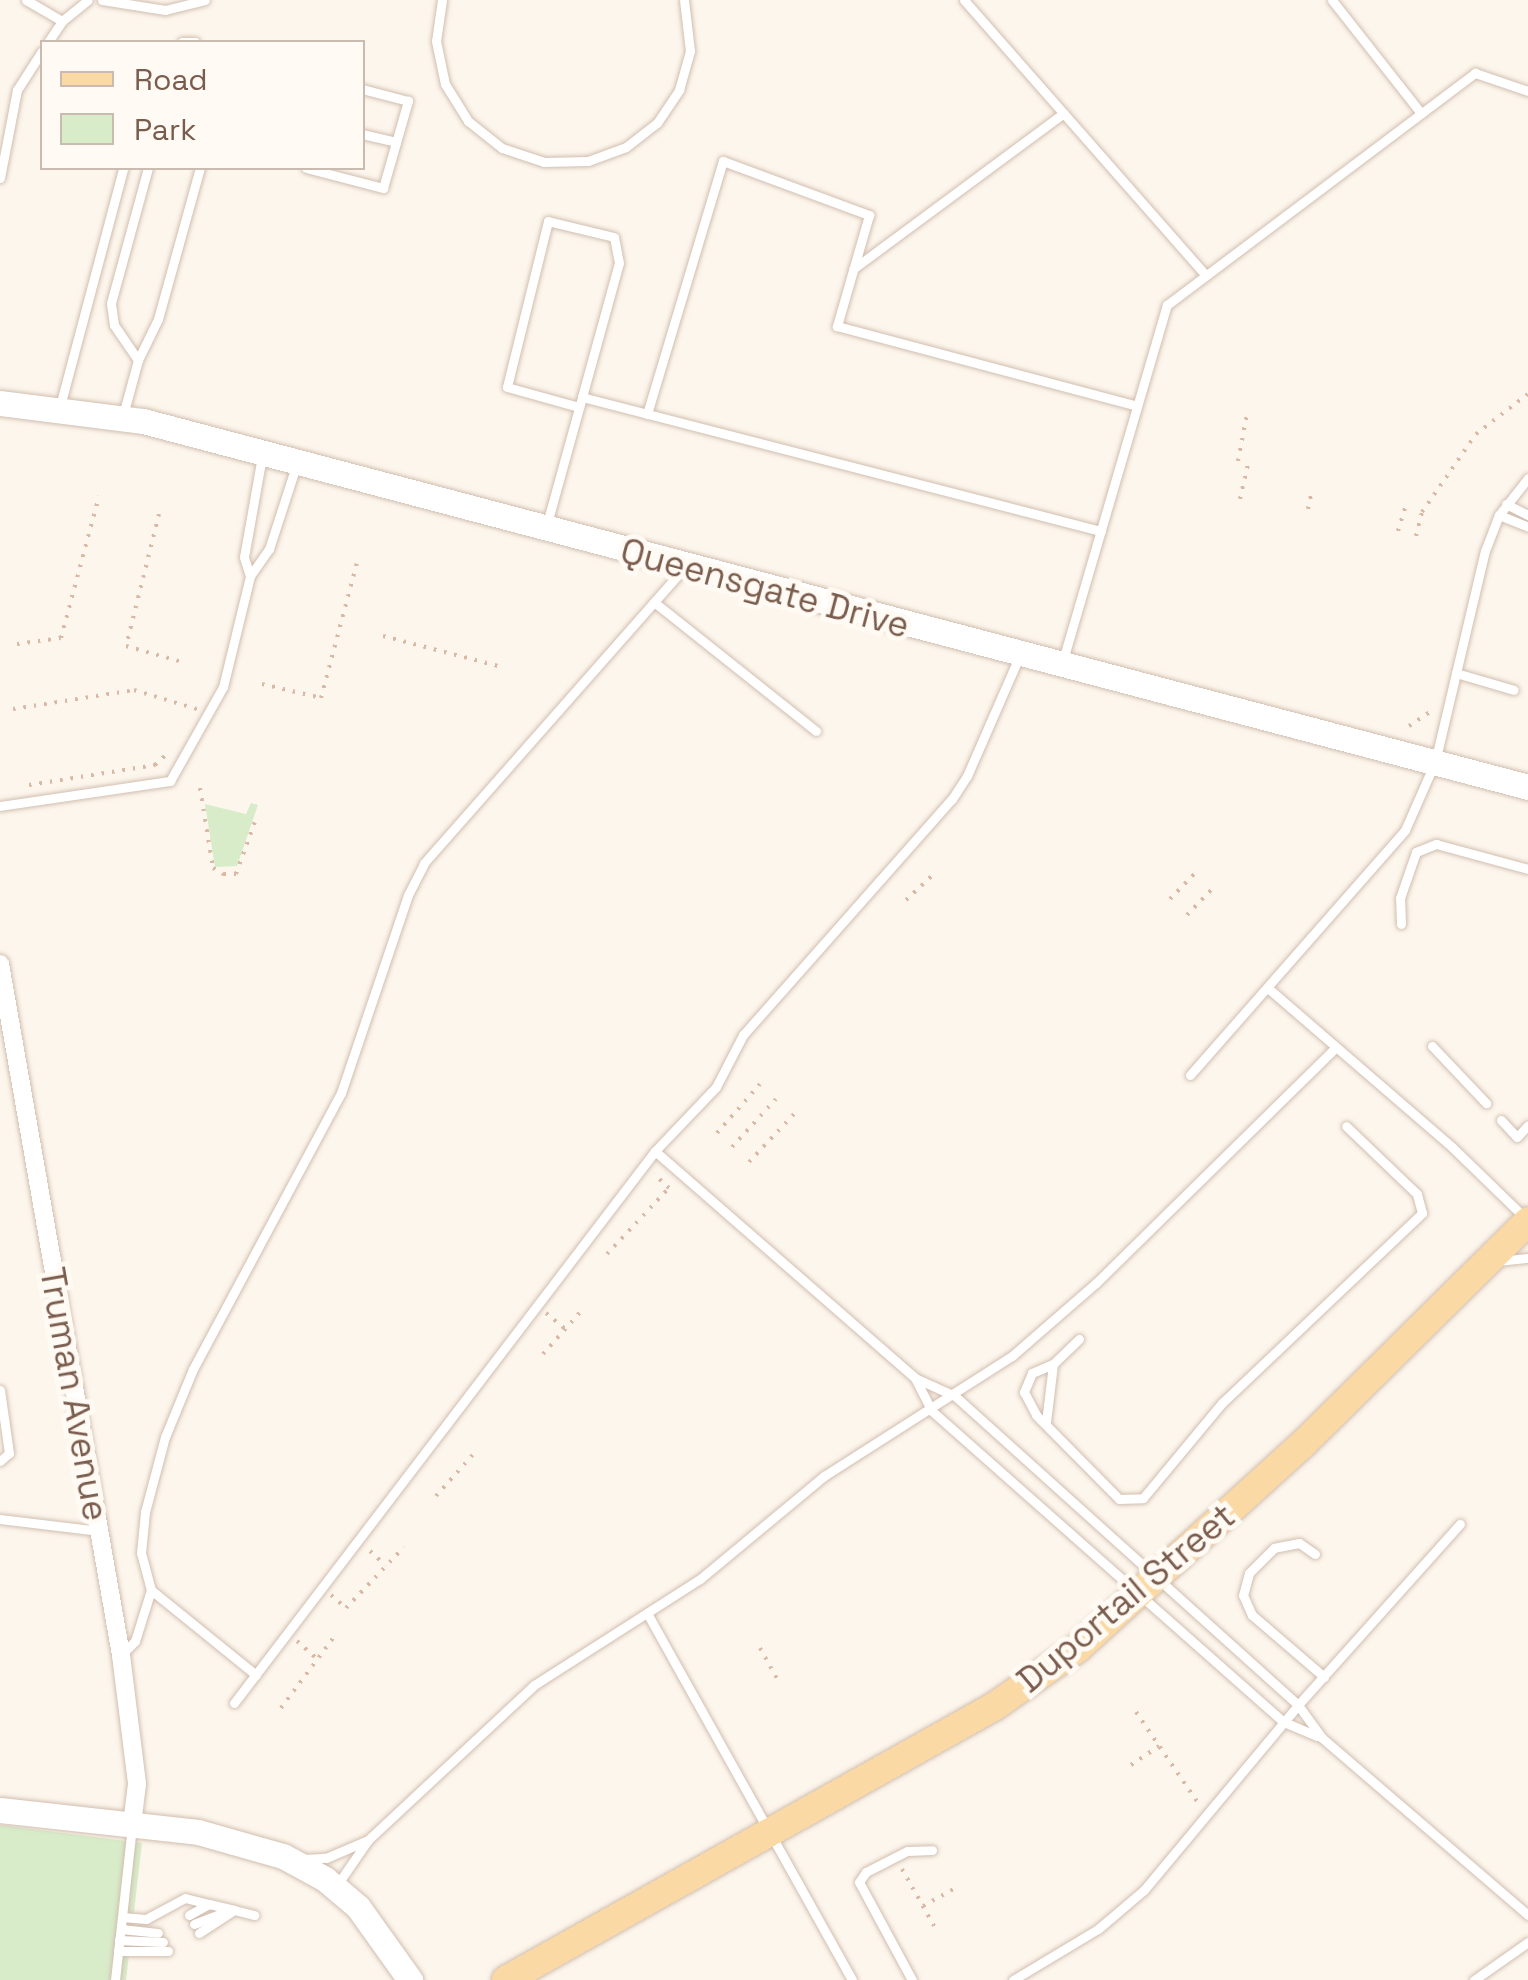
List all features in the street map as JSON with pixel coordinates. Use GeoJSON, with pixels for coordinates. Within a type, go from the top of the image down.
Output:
{"type":"FeatureCollection","features":[{"type":"Feature","properties":{"kind":"main road","name":"Duportail Street"},"geometry":{"type":"LineString","coordinates":[[506,1980],[995,1706],[1078,1648],[1302,1445],[1528,1221]]}},
{"type":"Feature","properties":{"kind":"street","name":"Queensgate Drive"},"geometry":{"type":"LineString","coordinates":[[0,403],[123,418],[1528,787]]}},
{"type":"Feature","properties":{"kind":"street","name":"Truman Avenue"},"geometry":{"type":"LineString","coordinates":[[0,964],[121,1655],[135,1758],[132,1824]]}},
{"type":"Feature","properties":{"kind":"street"},"geometry":{"type":"LineString","coordinates":[[0,1810],[218,1836],[283,1856],[335,1887],[381,1933],[410,1980]]}},
{"type":"Feature","properties":{"kind":"lane"},"geometry":{"type":"LineString","coordinates":[[26,0],[62,21]]}},
{"type":"Feature","properties":{"kind":"lane"},"geometry":{"type":"LineString","coordinates":[[49,40],[62,21],[88,0]]}},
{"type":"Feature","properties":{"kind":"lane"},"geometry":{"type":"LineString","coordinates":[[102,0],[165,10],[205,0]]}},
{"type":"Feature","properties":{"kind":"lane"},"geometry":{"type":"LineString","coordinates":[[442,0],[436,41],[445,84],[468,121],[502,148],[544,162],[588,161],[626,147],[657,123],[679,90],[690,52],[684,0]]}},
{"type":"Feature","properties":{"kind":"lane"},"geometry":{"type":"LineString","coordinates":[[1332,0],[1421,114]]}},
{"type":"Feature","properties":{"kind":"lane"},"geometry":{"type":"LineString","coordinates":[[971,2],[1206,275]]}},
{"type":"Feature","properties":{"kind":"lane"},"geometry":{"type":"LineString","coordinates":[[0,178],[17,90],[40,54]]}},
{"type":"Feature","properties":{"kind":"lane"},"geometry":{"type":"LineString","coordinates":[[1062,666],[1167,305],[1475,73],[1528,92]]}},
{"type":"Feature","properties":{"kind":"lane"},"geometry":{"type":"LineString","coordinates":[[314,170],[383,188],[408,101],[365,89]]}},
{"type":"Feature","properties":{"kind":"lane"},"geometry":{"type":"LineString","coordinates":[[854,269],[1064,113]]}},
{"type":"Feature","properties":{"kind":"lane"},"geometry":{"type":"LineString","coordinates":[[365,135],[396,142]]}},
{"type":"Feature","properties":{"kind":"lane"},"geometry":{"type":"LineString","coordinates":[[647,414],[722,160],[869,214],[838,326],[1138,406]]}},
{"type":"Feature","properties":{"kind":"lane"},"geometry":{"type":"LineString","coordinates":[[60,409],[123,170]]}},
{"type":"Feature","properties":{"kind":"lane"},"geometry":{"type":"LineString","coordinates":[[138,360],[114,325],[111,303],[147,170]]}},
{"type":"Feature","properties":{"kind":"lane"},"geometry":{"type":"LineString","coordinates":[[123,418],[138,360],[158,319],[199,170]]}},
{"type":"Feature","properties":{"kind":"lane"},"geometry":{"type":"LineString","coordinates":[[545,529],[581,402],[618,263],[614,237],[548,221],[507,387],[581,402],[647,414],[1101,531]]}},
{"type":"Feature","properties":{"kind":"lane"},"geometry":{"type":"LineString","coordinates":[[250,576],[244,558],[262,454]]}},
{"type":"Feature","properties":{"kind":"lane"},"geometry":{"type":"LineString","coordinates":[[0,806],[170,780],[223,687],[250,576],[270,548],[297,462]]}},
{"type":"Feature","properties":{"kind":"lane"},"geometry":{"type":"LineString","coordinates":[[1190,1074],[1405,830],[1435,762],[1484,555],[1499,515],[1528,478]]}},
{"type":"Feature","properties":{"kind":"lane"},"geometry":{"type":"LineString","coordinates":[[1506,504],[1528,515]]}},
{"type":"Feature","properties":{"kind":"lane"},"geometry":{"type":"LineString","coordinates":[[1499,515],[1528,528]]}},
{"type":"Feature","properties":{"kind":"lane"},"geometry":{"type":"LineString","coordinates":[[121,1655],[135,1640],[151,1590],[141,1553],[145,1512],[165,1437],[193,1368],[341,1093],[408,895],[424,863],[685,567]]}},
{"type":"Feature","properties":{"kind":"lane"},"geometry":{"type":"LineString","coordinates":[[654,602],[816,731]]}},
{"type":"Feature","properties":{"kind":"lane"},"geometry":{"type":"LineString","coordinates":[[234,1703],[656,1151],[716,1087],[743,1034],[952,800],[967,776],[1020,655]]}},
{"type":"Feature","properties":{"kind":"lane"},"geometry":{"type":"LineString","coordinates":[[1456,673],[1514,690]]}},
{"type":"Feature","properties":{"kind":"lane"},"geometry":{"type":"LineString","coordinates":[[1402,924],[1400,898],[1416,852],[1436,844],[1528,869]]}},
{"type":"Feature","properties":{"kind":"lane"},"geometry":{"type":"LineString","coordinates":[[1268,989],[1452,1146],[1528,1221]]}},
{"type":"Feature","properties":{"kind":"lane"},"geometry":{"type":"LineString","coordinates":[[1432,1046],[1486,1103]]}},
{"type":"Feature","properties":{"kind":"lane"},"geometry":{"type":"LineString","coordinates":[[335,1887],[368,1840],[512,1702],[700,1578],[824,1476],[932,1411],[1012,1356],[1074,1303],[1334,1048]]}},
{"type":"Feature","properties":{"kind":"lane"},"geometry":{"type":"LineString","coordinates":[[1501,1120],[1516,1137],[1528,1125]]}},
{"type":"Feature","properties":{"kind":"lane"},"geometry":{"type":"LineString","coordinates":[[1079,1339],[1053,1364],[1032,1373],[1024,1392],[1036,1414],[1119,1498],[1142,1498],[1158,1484],[1222,1403],[1422,1214],[1417,1194],[1346,1126]]}},
{"type":"Feature","properties":{"kind":"lane"},"geometry":{"type":"LineString","coordinates":[[656,1151],[915,1378],[955,1396],[1284,1722],[1321,1737]]}},
{"type":"Feature","properties":{"kind":"lane"},"geometry":{"type":"LineString","coordinates":[[1486,1263],[1528,1258]]}},
{"type":"Feature","properties":{"kind":"lane"},"geometry":{"type":"LineString","coordinates":[[1046,1422],[1053,1364]]}},
{"type":"Feature","properties":{"kind":"lane"},"geometry":{"type":"LineString","coordinates":[[915,1378],[932,1411],[1298,1705],[1321,1737],[1528,1915]]}},
{"type":"Feature","properties":{"kind":"lane"},"geometry":{"type":"LineString","coordinates":[[0,1390],[9,1453],[0,1462]]}},
{"type":"Feature","properties":{"kind":"lane"},"geometry":{"type":"LineString","coordinates":[[0,1519],[99,1531]]}},
{"type":"Feature","properties":{"kind":"lane"},"geometry":{"type":"LineString","coordinates":[[1013,1980],[1098,1930],[1144,1890],[1298,1705],[1460,1524]]}},
{"type":"Feature","properties":{"kind":"lane"},"geometry":{"type":"LineString","coordinates":[[1315,1554],[1299,1543],[1274,1548],[1249,1573],[1243,1595],[1252,1614],[1324,1677]]}},
{"type":"Feature","properties":{"kind":"lane"},"geometry":{"type":"LineString","coordinates":[[151,1590],[256,1675]]}},
{"type":"Feature","properties":{"kind":"lane"},"geometry":{"type":"LineString","coordinates":[[647,1613],[852,1980]]}},
{"type":"Feature","properties":{"kind":"lane"},"geometry":{"type":"LineString","coordinates":[[115,1980],[132,1824]]}},
{"type":"Feature","properties":{"kind":"lane"},"geometry":{"type":"LineString","coordinates":[[283,1856],[326,1858],[368,1840]]}},
{"type":"Feature","properties":{"kind":"lane"},"geometry":{"type":"LineString","coordinates":[[912,1980],[859,1882],[866,1872],[906,1851],[932,1850]]}},
{"type":"Feature","properties":{"kind":"lane"},"geometry":{"type":"LineString","coordinates":[[122,1916],[146,1919],[185,1898],[254,1915]]}},
{"type":"Feature","properties":{"kind":"lane"},"geometry":{"type":"LineString","coordinates":[[209,1904],[194,1924],[234,1910]]}},
{"type":"Feature","properties":{"kind":"lane"},"geometry":{"type":"LineString","coordinates":[[119,1940],[163,1942],[119,1940]]}},
{"type":"Feature","properties":{"kind":"lane"},"geometry":{"type":"LineString","coordinates":[[1474,1980],[1528,1942]]}},
{"type":"Feature","properties":{"kind":"path"},"geometry":{"type":"LineString","coordinates":[[1416,536],[1422,512],[1476,434],[1528,394]]}},
{"type":"Feature","properties":{"kind":"path"},"geometry":{"type":"LineString","coordinates":[[1238,462],[1247,414]]}},
{"type":"Feature","properties":{"kind":"path"},"geometry":{"type":"LineString","coordinates":[[1240,500],[1248,464]]}},
{"type":"Feature","properties":{"kind":"path"},"geometry":{"type":"LineString","coordinates":[[1308,509],[1312,490]]}},
{"type":"Feature","properties":{"kind":"path"},"geometry":{"type":"LineString","coordinates":[[17,644],[61,638],[99,496]]}},
{"type":"Feature","properties":{"kind":"path"},"geometry":{"type":"LineString","coordinates":[[1398,531],[1406,508]]}},
{"type":"Feature","properties":{"kind":"path"},"geometry":{"type":"LineString","coordinates":[[159,514],[126,646],[182,662]]}},
{"type":"Feature","properties":{"kind":"path"},"geometry":{"type":"LineString","coordinates":[[262,684],[321,698],[358,559]]}},
{"type":"Feature","properties":{"kind":"path"},"geometry":{"type":"LineString","coordinates":[[383,636],[502,667]]}},
{"type":"Feature","properties":{"kind":"path"},"geometry":{"type":"LineString","coordinates":[[13,708],[134,690],[197,708],[196,720]]}},
{"type":"Feature","properties":{"kind":"path"},"geometry":{"type":"LineString","coordinates":[[1409,726],[1432,710],[1436,696]]}},
{"type":"Feature","properties":{"kind":"path"},"geometry":{"type":"LineString","coordinates":[[19,787],[155,765],[177,745]]}},
{"type":"Feature","properties":{"kind":"path"},"geometry":{"type":"LineString","coordinates":[[200,788],[213,868],[222,874],[236,874],[257,816]]}},
{"type":"Feature","properties":{"kind":"path"},"geometry":{"type":"LineString","coordinates":[[1170,900],[1196,872]]}},
{"type":"Feature","properties":{"kind":"path"},"geometry":{"type":"LineString","coordinates":[[906,900],[934,874]]}},
{"type":"Feature","properties":{"kind":"path"},"geometry":{"type":"LineString","coordinates":[[1187,915],[1212,888]]}},
{"type":"Feature","properties":{"kind":"path"},"geometry":{"type":"LineString","coordinates":[[717,1133],[760,1084]]}},
{"type":"Feature","properties":{"kind":"path"},"geometry":{"type":"LineString","coordinates":[[732,1147],[776,1099]]}},
{"type":"Feature","properties":{"kind":"path"},"geometry":{"type":"LineString","coordinates":[[749,1162],[794,1114]]}},
{"type":"Feature","properties":{"kind":"path"},"geometry":{"type":"LineString","coordinates":[[607,1254],[669,1188]]}},
{"type":"Feature","properties":{"kind":"path"},"geometry":{"type":"LineString","coordinates":[[544,1354],[582,1310]]}},
{"type":"Feature","properties":{"kind":"path"},"geometry":{"type":"LineString","coordinates":[[436,1496],[477,1450]]}},
{"type":"Feature","properties":{"kind":"path"},"geometry":{"type":"LineString","coordinates":[[346,1608],[404,1547]]}},
{"type":"Feature","properties":{"kind":"path"},"geometry":{"type":"LineString","coordinates":[[281,1708],[334,1638]]}},
{"type":"Feature","properties":{"kind":"path"},"geometry":{"type":"LineString","coordinates":[[760,1648],[777,1679]]}},
{"type":"Feature","properties":{"kind":"path"},"geometry":{"type":"LineString","coordinates":[[1136,1712],[1206,1815]]}},
{"type":"Feature","properties":{"kind":"path"},"geometry":{"type":"LineString","coordinates":[[1131,1764],[1159,1746]]}},
{"type":"Feature","properties":{"kind":"path"},"geometry":{"type":"LineString","coordinates":[[902,1869],[938,1933]]}},
{"type":"Feature","properties":{"kind":"path"},"geometry":{"type":"LineString","coordinates":[[923,1906],[954,1890]]}},
{"type":"Feature","properties":{"kind":"green space"},"geometry":{"type":"Polygon","coordinates":[[[251,803],[258,805],[237,866],[215,867],[205,804],[246,814],[251,803]]]}},
{"type":"Feature","properties":{"kind":"green space"},"geometry":{"type":"Polygon","coordinates":[[[0,1825],[142,1843],[126,1980],[0,1980],[0,1825]]]}}]}
